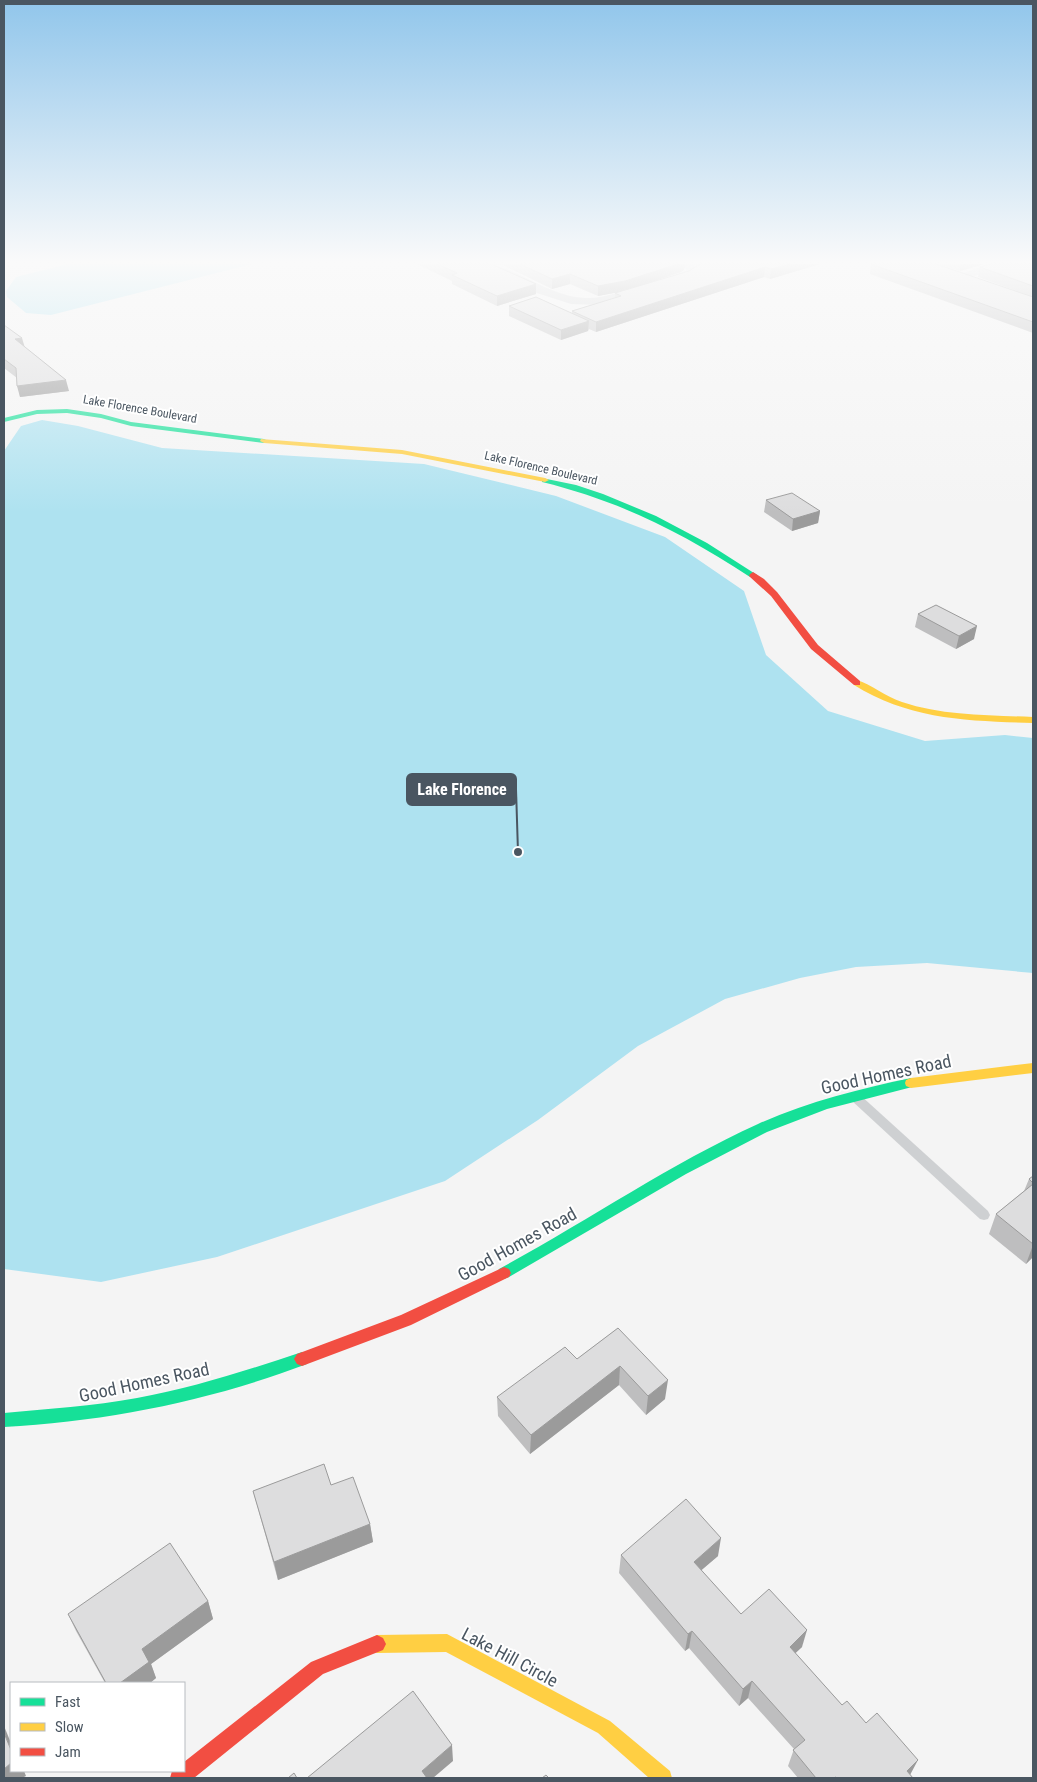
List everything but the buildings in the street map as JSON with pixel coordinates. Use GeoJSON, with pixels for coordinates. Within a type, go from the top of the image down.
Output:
{"type":"FeatureCollection","features":[{"type":"Feature","properties":{"kind":"street","name":"Lake Florence Boulevard"},"geometry":{"type":"LineString","coordinates":[[4,420],[37,412],[67,411],[101,416],[131,424],[194,433],[288,444],[355,447],[402,452],[560,484],[610,499],[652,517],[716,550],[760,579],[781,601],[804,635],[836,667],[868,691],[903,707],[948,716],[1033,720]]}},
{"type":"Feature","properties":{"kind":"street","name":"Good Homes Road"},"geometry":{"type":"LineString","coordinates":[[4,1420],[64,1416],[156,1401],[261,1373],[378,1332],[452,1299],[538,1255],[695,1161],[751,1133],[816,1107],[854,1096],[931,1079],[1033,1068]]}},
{"type":"Feature","properties":{"kind":"street","name":"Lake Hill Circle"},"geometry":{"type":"LineString","coordinates":[[179,1778],[317,1668],[377,1644],[448,1644],[604,1727],[663,1778]]}},
{"type":"Feature","properties":{"kind":"lane"},"geometry":{"type":"LineString","coordinates":[[854,1096],[984,1215]]}},
{"type":"Feature","properties":{"kind":"water"},"geometry":{"type":"Polygon","coordinates":[[[42,420],[78,426],[162,448],[424,464],[556,496],[665,537],[744,591],[766,655],[828,711],[925,741],[1005,735],[1033,738],[1033,973],[927,963],[856,967],[800,978],[725,999],[638,1046],[538,1120],[445,1181],[217,1257],[101,1282],[4,1269],[4,451],[21,426],[42,420]]]}},
{"type":"Feature","properties":{"kind":"traffic: fast"},"geometry":{"type":"LineString","coordinates":[[4,420],[37,412],[67,411],[101,416],[131,424],[264,441]]}},
{"type":"Feature","properties":{"kind":"traffic: fast"},"geometry":{"type":"LineString","coordinates":[[545,480],[600,495],[654,517],[729,559],[753,575]]}},
{"type":"Feature","properties":{"kind":"traffic: fast"},"geometry":{"type":"LineString","coordinates":[[504,1273],[682,1170],[762,1128],[824,1104],[867,1092],[911,1083]]}},
{"type":"Feature","properties":{"kind":"traffic: fast"},"geometry":{"type":"LineString","coordinates":[[4,1420],[104,1410],[158,1401],[220,1385],[302,1359]]}},
{"type":"Feature","properties":{"kind":"traffic: slow"},"geometry":{"type":"LineString","coordinates":[[264,441],[402,452],[545,480]]}},
{"type":"Feature","properties":{"kind":"traffic: slow"},"geometry":{"type":"LineString","coordinates":[[857,683],[876,695],[897,704],[919,710],[964,717],[1033,720]]}},
{"type":"Feature","properties":{"kind":"traffic: slow"},"geometry":{"type":"LineString","coordinates":[[911,1083],[1033,1068]]}},
{"type":"Feature","properties":{"kind":"traffic: slow"},"geometry":{"type":"LineString","coordinates":[[377,1644],[447,1643],[604,1727],[663,1778]]}},
{"type":"Feature","properties":{"kind":"traffic: jam"},"geometry":{"type":"LineString","coordinates":[[753,575],[768,587],[821,654],[857,683]]}},
{"type":"Feature","properties":{"kind":"traffic: jam"},"geometry":{"type":"LineString","coordinates":[[302,1359],[406,1320],[504,1273]]}},
{"type":"Feature","properties":{"kind":"traffic: jam"},"geometry":{"type":"LineString","coordinates":[[179,1778],[317,1668],[377,1644]]}},
{"type":"Feature","properties":{"kind":"place","name":"Lake Florence"},"geometry":{"type":"Point","coordinates":[518,852]}}]}
